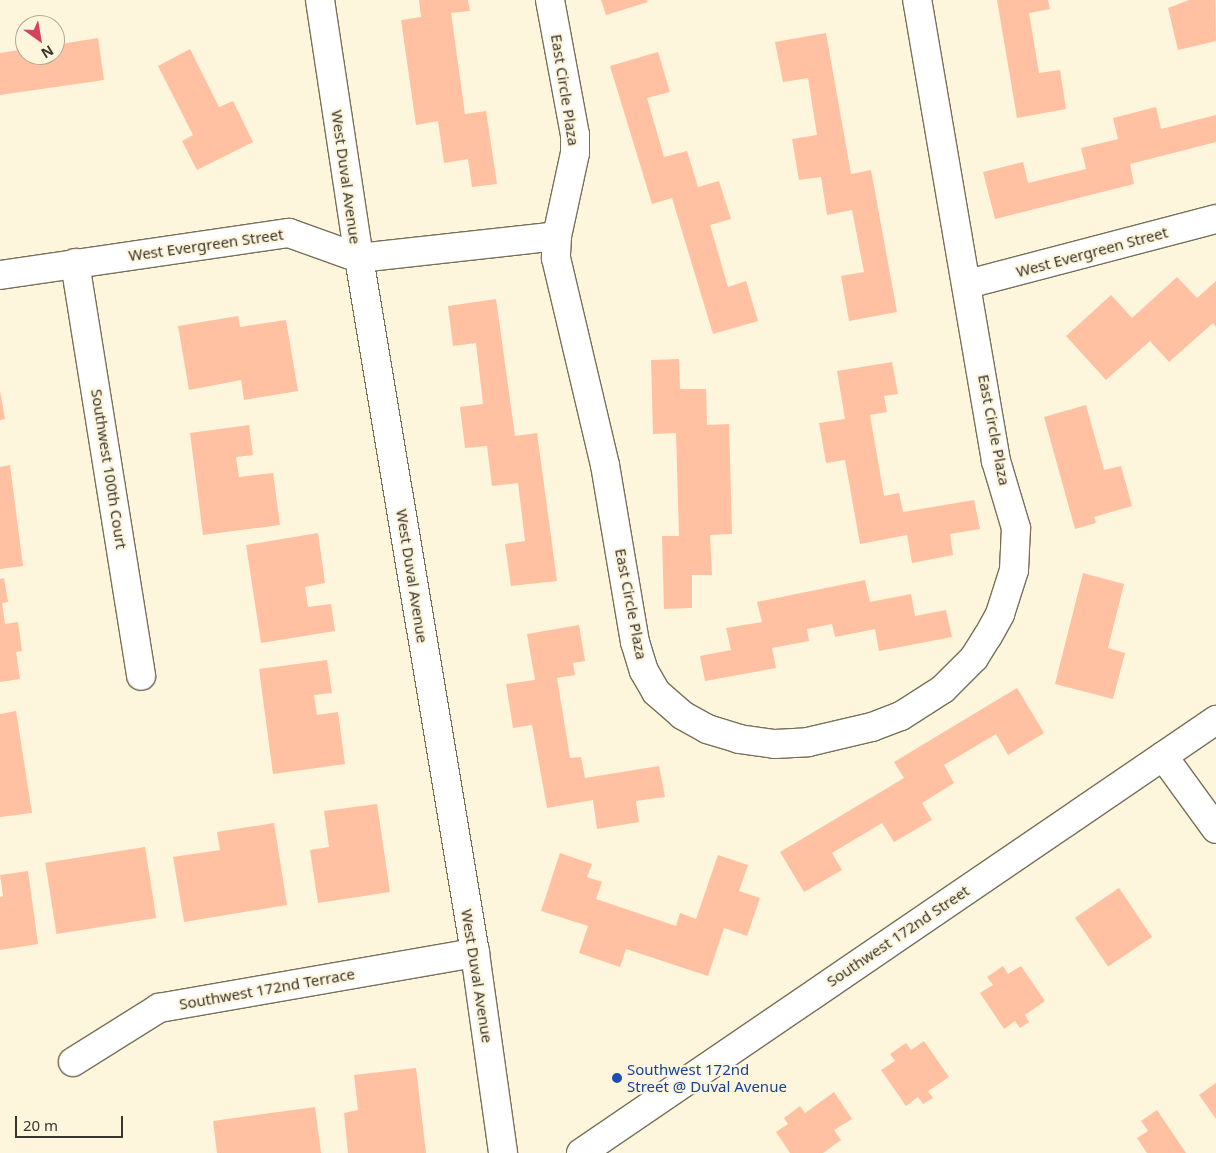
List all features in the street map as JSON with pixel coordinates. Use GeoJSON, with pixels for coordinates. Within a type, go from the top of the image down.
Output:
{"type":"FeatureCollection","features":[{"type":"Feature","properties":{"kind":"street","name":"West Duval Avenue"},"geometry":{"type":"LineString","coordinates":[[320,0],[359,258],[474,953],[503,1153]]}},
{"type":"Feature","properties":{"kind":"street","name":"East Circle Plaza"},"geometry":{"type":"LineString","coordinates":[[550,0],[574,134],[575,153],[557,236],[559,281],[604,465],[635,642],[644,671],[656,692],[682,715],[707,729],[731,737],[775,744],[840,736],[901,716],[958,676],[974,658],[1000,614],[1014,570],[1016,528],[996,461],[968,284],[917,0]]}},
{"type":"Feature","properties":{"kind":"street","name":"West Evergreen Street"},"geometry":{"type":"LineString","coordinates":[[968,284],[1216,219]]}},
{"type":"Feature","properties":{"kind":"street","name":"West Evergreen Street"},"geometry":{"type":"LineString","coordinates":[[0,275],[289,233],[359,258],[557,236]]}},
{"type":"Feature","properties":{"kind":"street","name":"Southwest 100th Court"},"geometry":{"type":"LineString","coordinates":[[75,263],[142,676]]}},
{"type":"Feature","properties":{"kind":"street","name":"Southwest 172nd Street"},"geometry":{"type":"LineString","coordinates":[[581,1153],[1216,720]]}},
{"type":"Feature","properties":{"kind":"street"},"geometry":{"type":"LineString","coordinates":[[1163,756],[1216,829]]}},
{"type":"Feature","properties":{"kind":"street","name":"Southwest 172nd Terrace"},"geometry":{"type":"LineString","coordinates":[[73,1062],[159,1008],[474,953]]}},
{"type":"Feature","properties":{"kind":"building"},"geometry":{"type":"Polygon","coordinates":[[[419,0],[468,0],[470,11],[451,13],[465,114],[486,111],[497,184],[472,187],[468,159],[444,163],[438,121],[416,125],[401,20],[421,17],[419,0]]]}},
{"type":"Feature","properties":{"kind":"building"},"geometry":{"type":"Polygon","coordinates":[[[601,0],[647,0],[648,2],[606,15],[601,0]]]}},
{"type":"Feature","properties":{"kind":"building"},"geometry":{"type":"Polygon","coordinates":[[[997,0],[1048,0],[1050,9],[1029,13],[1039,73],[1060,70],[1066,109],[1017,118],[997,0]]]}},
{"type":"Feature","properties":{"kind":"building"},"geometry":{"type":"Polygon","coordinates":[[[1189,0],[1215,0],[1216,41],[1178,50],[1168,8],[1189,0]]]}},
{"type":"Feature","properties":{"kind":"building"},"geometry":{"type":"Polygon","coordinates":[[[826,33],[851,174],[871,170],[897,312],[849,321],[841,276],[864,272],[852,210],[827,215],[821,177],[799,180],[792,139],[817,135],[808,78],[783,82],[775,42],[826,33]]]}},
{"type":"Feature","properties":{"kind":"building"},"geometry":{"type":"Polygon","coordinates":[[[98,38],[104,80],[0,95],[0,53],[15,51],[15,65],[65,65],[65,43],[98,38]]]}},
{"type":"Feature","properties":{"kind":"building"},"geometry":{"type":"Polygon","coordinates":[[[190,49],[219,107],[233,101],[253,142],[197,170],[182,141],[193,135],[158,66],[190,49]]]}},
{"type":"Feature","properties":{"kind":"building"},"geometry":{"type":"Polygon","coordinates":[[[658,52],[670,92],[647,98],[664,157],[687,151],[698,187],[719,181],[731,219],[710,225],[728,287],[746,281],[758,321],[713,334],[672,198],[652,204],[610,66],[658,52]]]}},
{"type":"Feature","properties":{"kind":"building"},"geometry":{"type":"Polygon","coordinates":[[[1156,107],[1161,129],[1216,115],[1216,142],[1130,164],[1134,184],[995,219],[983,172],[1023,162],[1028,183],[1086,169],[1081,148],[1118,139],[1113,118],[1156,107]]]}},
{"type":"Feature","properties":{"kind":"building"},"geometry":{"type":"Polygon","coordinates":[[[1177,277],[1197,298],[1216,281],[1216,327],[1213,323],[1169,362],[1150,341],[1106,380],[1066,336],[1111,295],[1132,318],[1177,277]]]}},
{"type":"Feature","properties":{"kind":"building"},"geometry":{"type":"Polygon","coordinates":[[[496,299],[515,436],[537,433],[557,581],[511,586],[505,544],[525,541],[518,483],[492,486],[487,446],[465,448],[460,407],[483,404],[476,343],[453,346],[448,306],[496,299]]]}},
{"type":"Feature","properties":{"kind":"building"},"geometry":{"type":"Polygon","coordinates":[[[238,316],[240,327],[286,320],[298,391],[244,400],[241,380],[189,390],[178,326],[238,316]]]}},
{"type":"Feature","properties":{"kind":"building"},"geometry":{"type":"Polygon","coordinates":[[[679,359],[680,389],[706,389],[707,425],[729,424],[732,534],[710,535],[712,575],[692,575],[692,608],[664,609],[662,536],[679,536],[676,433],[653,434],[651,360],[679,359]]]}},
{"type":"Feature","properties":{"kind":"building"},"geometry":{"type":"Polygon","coordinates":[[[892,362],[898,394],[884,396],[887,412],[870,415],[884,496],[899,493],[903,512],[974,500],[980,529],[950,534],[953,555],[912,563],[907,535],[860,544],[845,460],[826,463],[819,423],[845,419],[837,371],[892,362]]]}},
{"type":"Feature","properties":{"kind":"building"},"geometry":{"type":"Polygon","coordinates":[[[0,391],[5,419],[0,420],[0,391]]]}},
{"type":"Feature","properties":{"kind":"building"},"geometry":{"type":"Polygon","coordinates":[[[1086,405],[1104,470],[1121,466],[1132,506],[1094,517],[1096,523],[1075,529],[1044,417],[1086,405]]]}},
{"type":"Feature","properties":{"kind":"building"},"geometry":{"type":"Polygon","coordinates":[[[249,425],[253,455],[236,457],[239,477],[273,473],[280,525],[203,535],[190,433],[249,425]]]}},
{"type":"Feature","properties":{"kind":"building"},"geometry":{"type":"Polygon","coordinates":[[[10,465],[23,566],[0,569],[0,467],[10,465]]]}},
{"type":"Feature","properties":{"kind":"building"},"geometry":{"type":"Polygon","coordinates":[[[318,533],[325,583],[305,587],[308,607],[331,604],[335,631],[261,643],[246,545],[318,533]]]}},
{"type":"Feature","properties":{"kind":"building"},"geometry":{"type":"Polygon","coordinates":[[[1083,573],[1124,584],[1108,648],[1125,653],[1113,699],[1055,684],[1083,573]]]}},
{"type":"Feature","properties":{"kind":"building"},"geometry":{"type":"Polygon","coordinates":[[[4,578],[8,602],[2,603],[5,624],[18,622],[22,651],[16,652],[20,679],[0,682],[0,579],[4,578]]]}},
{"type":"Feature","properties":{"kind":"building"},"geometry":{"type":"Polygon","coordinates":[[[865,580],[870,602],[911,594],[915,616],[946,610],[952,637],[879,651],[875,629],[835,637],[832,624],[807,629],[809,641],[772,648],[776,668],[705,681],[700,656],[731,650],[726,628],[762,622],[757,602],[865,580]]]}},
{"type":"Feature","properties":{"kind":"building"},"geometry":{"type":"Polygon","coordinates":[[[579,625],[585,661],[573,663],[575,675],[557,678],[570,758],[581,757],[585,778],[659,766],[665,797],[636,801],[639,822],[597,829],[593,800],[547,808],[532,725],[513,728],[506,684],[535,680],[527,634],[579,625]]]}},
{"type":"Feature","properties":{"kind":"building"},"geometry":{"type":"Polygon","coordinates":[[[327,660],[332,693],[314,695],[317,715],[338,712],[345,764],[273,774],[259,669],[327,660]]]}},
{"type":"Feature","properties":{"kind":"building"},"geometry":{"type":"Polygon","coordinates":[[[1017,688],[1044,733],[1008,755],[996,734],[944,765],[954,783],[922,803],[932,820],[894,842],[882,823],[832,853],[842,870],[804,892],[780,852],[904,778],[894,762],[1017,688]]]}},
{"type":"Feature","properties":{"kind":"building"},"geometry":{"type":"Polygon","coordinates":[[[16,711],[32,813],[0,817],[0,714],[16,711]]]}},
{"type":"Feature","properties":{"kind":"building"},"geometry":{"type":"Polygon","coordinates":[[[377,804],[390,892],[318,903],[310,850],[329,847],[324,811],[377,804]]]}},
{"type":"Feature","properties":{"kind":"building"},"geometry":{"type":"Polygon","coordinates":[[[274,823],[287,905],[184,922],[173,857],[220,850],[217,832],[274,823]]]}},
{"type":"Feature","properties":{"kind":"building"},"geometry":{"type":"Polygon","coordinates":[[[145,847],[156,918],[57,934],[45,863],[145,847]]]}},
{"type":"Feature","properties":{"kind":"building"},"geometry":{"type":"Polygon","coordinates":[[[560,853],[592,864],[587,877],[602,882],[596,899],[676,926],[680,913],[696,919],[718,855],[748,865],[739,891],[760,898],[747,936],[724,928],[708,976],[626,949],[620,967],[579,953],[588,926],[541,911],[560,853]]]}},
{"type":"Feature","properties":{"kind":"building"},"geometry":{"type":"Polygon","coordinates":[[[28,871],[38,944],[0,950],[0,897],[3,896],[0,875],[28,871]]]}},
{"type":"Feature","properties":{"kind":"building"},"geometry":{"type":"Polygon","coordinates":[[[1119,888],[1152,937],[1108,967],[1075,918],[1119,888]]]}},
{"type":"Feature","properties":{"kind":"building"},"geometry":{"type":"Polygon","coordinates":[[[1003,966],[1008,974],[1021,966],[1045,1001],[1025,1015],[1029,1022],[1020,1028],[1015,1021],[1004,1029],[980,993],[993,985],[987,977],[1003,966]]]}},
{"type":"Feature","properties":{"kind":"building"},"geometry":{"type":"Polygon","coordinates":[[[924,1041],[949,1077],[928,1091],[933,1098],[923,1104],[918,1097],[906,1106],[881,1070],[895,1061],[890,1054],[906,1043],[911,1050],[924,1041]]]}},
{"type":"Feature","properties":{"kind":"building"},"geometry":{"type":"Polygon","coordinates":[[[416,1068],[426,1153],[348,1153],[344,1113],[358,1110],[354,1075],[416,1068]]]}},
{"type":"Feature","properties":{"kind":"building"},"geometry":{"type":"Polygon","coordinates":[[[1216,1083],[1216,1119],[1199,1095],[1216,1083]]]}},
{"type":"Feature","properties":{"kind":"building"},"geometry":{"type":"Polygon","coordinates":[[[834,1092],[852,1119],[834,1130],[841,1140],[823,1153],[790,1153],[776,1132],[788,1124],[784,1118],[800,1106],[805,1113],[834,1092]]]}},
{"type":"Feature","properties":{"kind":"building"},"geometry":{"type":"Polygon","coordinates":[[[315,1107],[321,1153],[217,1153],[213,1121],[315,1107]]]}},
{"type":"Feature","properties":{"kind":"building"},"geometry":{"type":"Polygon","coordinates":[[[1157,1110],[1186,1153],[1147,1153],[1137,1138],[1148,1131],[1141,1121],[1157,1110]]]}},
{"type":"Feature","properties":{"kind":"place","name":"Southwest 172nd Street @ Duval Avenue"},"geometry":{"type":"Point","coordinates":[617,1078]}}]}
